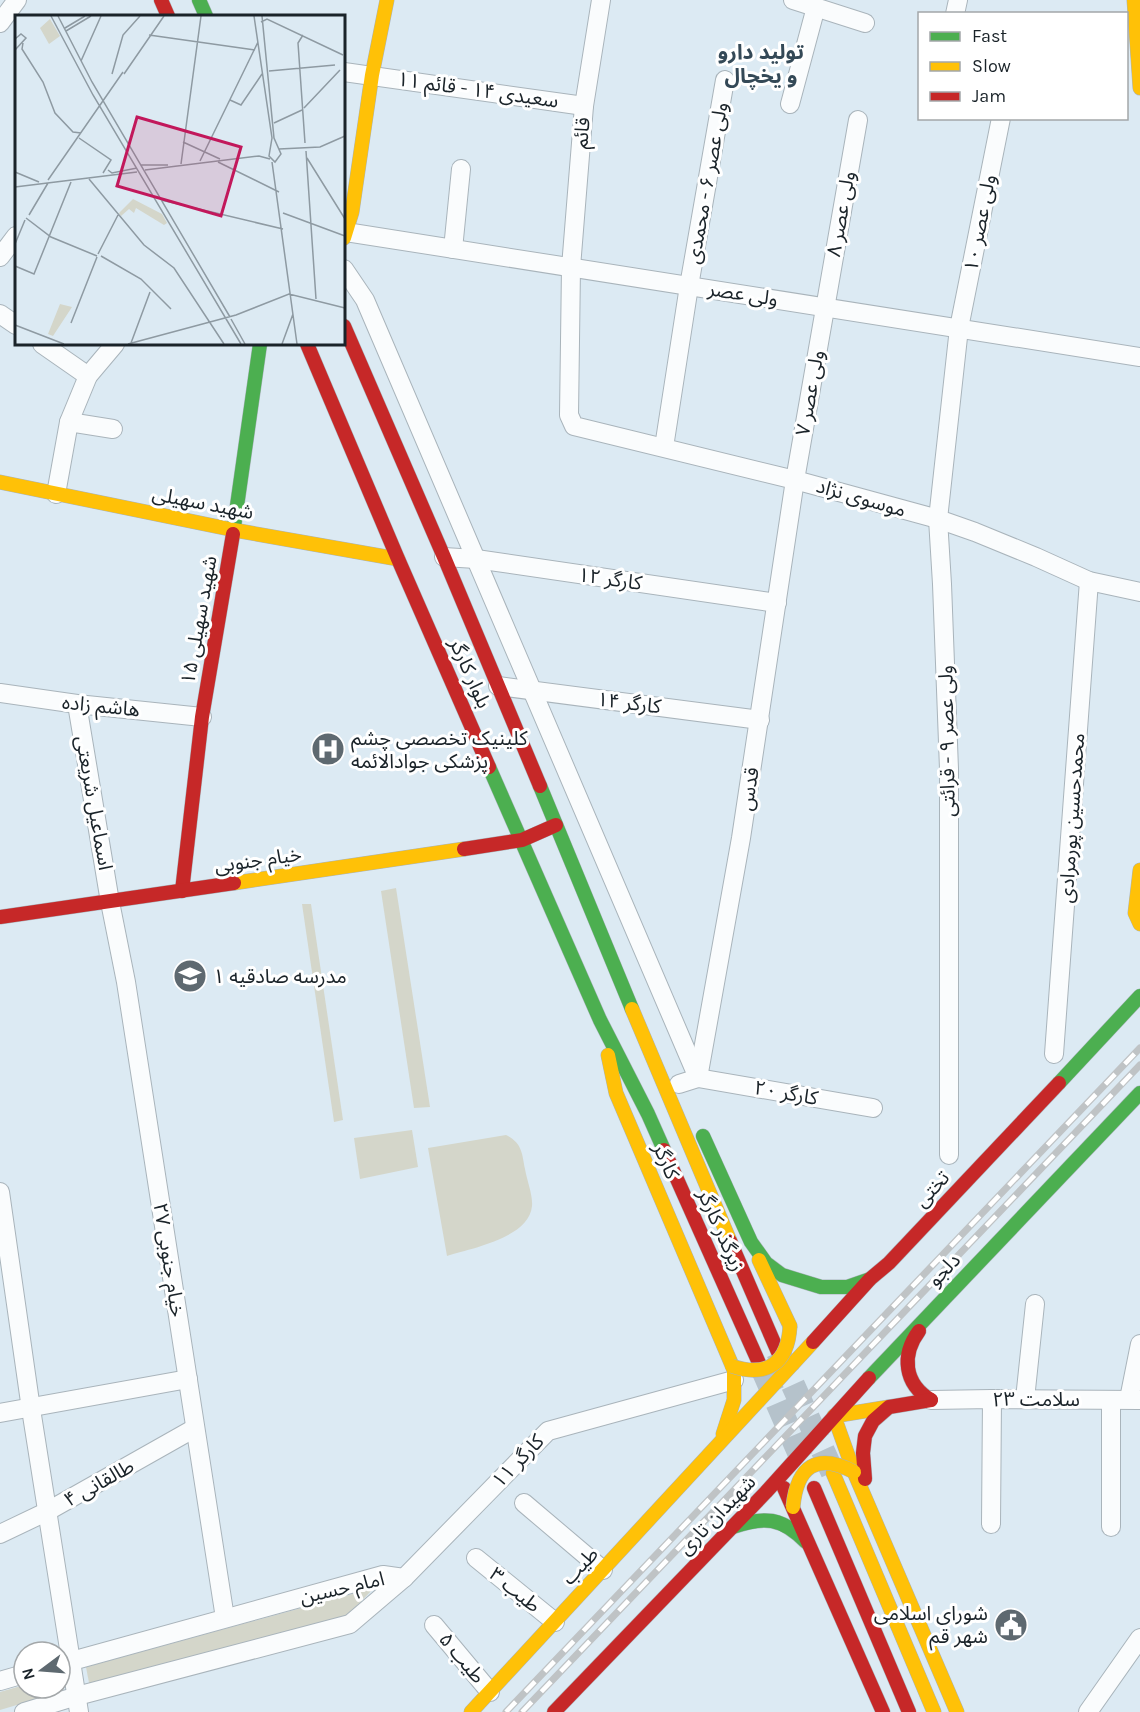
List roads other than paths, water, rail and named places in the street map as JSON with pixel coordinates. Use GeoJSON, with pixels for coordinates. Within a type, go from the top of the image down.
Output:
{"type":"FeatureCollection","features":[{"type":"Feature","properties":{"kind":"street"},"geometry":{"type":"LineString","coordinates":[[0,23],[17,0]]}},
{"type":"Feature","properties":{"kind":"street"},"geometry":{"type":"LineString","coordinates":[[160,0],[168,15]]}},
{"type":"Feature","properties":{"kind":"street"},"geometry":{"type":"LineString","coordinates":[[199,0],[206,15]]}},
{"type":"Feature","properties":{"kind":"street"},"geometry":{"type":"LineString","coordinates":[[345,235],[387,0]]}},
{"type":"Feature","properties":{"kind":"street","name":"قائم"},"geometry":{"type":"LineString","coordinates":[[574,426],[568,415],[571,267],[584,106],[600,0]]}},
{"type":"Feature","properties":{"kind":"street"},"geometry":{"type":"LineString","coordinates":[[793,0],[866,23]]}},
{"type":"Feature","properties":{"kind":"street"},"geometry":{"type":"LineString","coordinates":[[1134,0],[1140,88]]}},
{"type":"Feature","properties":{"kind":"street"},"geometry":{"type":"LineString","coordinates":[[790,104],[816,7]]}},
{"type":"Feature","properties":{"kind":"street","name":"سعیدی ۱۴ - قائم ۱۱"},"geometry":{"type":"LineString","coordinates":[[345,72],[584,106]]}},
{"type":"Feature","properties":{"kind":"street","name":"ولی عصر ۶ - محمدی"},"geometry":{"type":"LineString","coordinates":[[664,447],[725,80]]}},
{"type":"Feature","properties":{"kind":"street","name":"ولی عصر ۸"},"geometry":{"type":"LineString","coordinates":[[825,307],[858,120]]}},
{"type":"Feature","properties":{"kind":"street","name":"ولی عصر ۱۰"},"geometry":{"type":"LineString","coordinates":[[959,328],[1001,120]]}},
{"type":"Feature","properties":{"kind":"street"},"geometry":{"type":"LineString","coordinates":[[453,249],[461,169]]}},
{"type":"Feature","properties":{"kind":"street","name":"ولی عصر"},"geometry":{"type":"LineString","coordinates":[[345,235],[571,267],[1140,357]]}},
{"type":"Feature","properties":{"kind":"street"},"geometry":{"type":"LineString","coordinates":[[0,257],[15,237]]}},
{"type":"Feature","properties":{"kind":"street"},"geometry":{"type":"LineString","coordinates":[[345,270],[365,300],[698,1078],[682,1089],[654,1063]]}},
{"type":"Feature","properties":{"kind":"street","name":"ولی عصر ۷"},"geometry":{"type":"LineString","coordinates":[[795,480],[825,307]]}},
{"type":"Feature","properties":{"kind":"street"},"geometry":{"type":"LineString","coordinates":[[0,314],[15,325]]}},
{"type":"Feature","properties":{"kind":"street","name":"بلوار کارگر"},"geometry":{"type":"LineString","coordinates":[[345,328],[444,557],[670,1102]]}},
{"type":"Feature","properties":{"kind":"street","name":"ولی عصر ۹ - قرائتی"},"geometry":{"type":"LineString","coordinates":[[950,1155],[949,769],[938,519],[959,328]]}},
{"type":"Feature","properties":{"kind":"street"},"geometry":{"type":"LineString","coordinates":[[43,345],[88,375]]}},
{"type":"Feature","properties":{"kind":"street"},"geometry":{"type":"LineString","coordinates":[[56,494],[69,423],[88,375],[114,345]]}},
{"type":"Feature","properties":{"kind":"street","name":"شهید سهیلی ۱۵"},"geometry":{"type":"LineString","coordinates":[[182,891],[202,717],[234,530],[260,345]]}},
{"type":"Feature","properties":{"kind":"street","name":"بلوار کارگر"},"geometry":{"type":"LineString","coordinates":[[308,345],[398,559],[600,1020],[648,1114]]}},
{"type":"Feature","properties":{"kind":"street"},"geometry":{"type":"LineString","coordinates":[[69,423],[113,429]]}},
{"type":"Feature","properties":{"kind":"street","name":"موسوی نژاد"},"geometry":{"type":"LineString","coordinates":[[574,426],[795,480],[938,519],[1016,549],[1089,581],[1140,592]]}},
{"type":"Feature","properties":{"kind":"street","name":"قدس"},"geometry":{"type":"LineString","coordinates":[[698,1078],[722,951],[760,720],[795,480]]}},
{"type":"Feature","properties":{"kind":"street","name":"شهید سهیلی"},"geometry":{"type":"LineString","coordinates":[[0,482],[234,530],[398,559]]}},
{"type":"Feature","properties":{"kind":"street","name":"کارگر ۱۲"},"geometry":{"type":"LineString","coordinates":[[444,557],[777,603]]}},
{"type":"Feature","properties":{"kind":"street","name":"محمدحسین پورمرادی"},"geometry":{"type":"LineString","coordinates":[[1054,1054],[1089,581]]}},
{"type":"Feature","properties":{"kind":"street","name":"کارگر ۱۴"},"geometry":{"type":"LineString","coordinates":[[498,686],[760,720]]}},
{"type":"Feature","properties":{"kind":"street","name":"هاشم زاده"},"geometry":{"type":"LineString","coordinates":[[0,693],[77,704],[202,717]]}},
{"type":"Feature","properties":{"kind":"street","name":"اسماعیل شریعتی"},"geometry":{"type":"LineString","coordinates":[[77,704],[110,902]]}},
{"type":"Feature","properties":{"kind":"street","name":"خیام جنوبی"},"geometry":{"type":"LineString","coordinates":[[0,917],[522,840],[556,825]]}},
{"type":"Feature","properties":{"kind":"street"},"geometry":{"type":"LineString","coordinates":[[1140,870],[1135,913],[1140,924]]}},
{"type":"Feature","properties":{"kind":"street","name":"خیام جنوبی ۲۷"},"geometry":{"type":"LineString","coordinates":[[110,902],[126,982],[225,1618]]}},
{"type":"Feature","properties":{"kind":"street","name":"تختی"},"geometry":{"type":"LineString","coordinates":[[752,1408],[870,1280],[889,1263],[1140,996]]}},
{"type":"Feature","properties":{"kind":"street","name":"کارگر"},"geometry":{"type":"LineString","coordinates":[[600,1020],[616,1093],[733,1373]]}},
{"type":"Feature","properties":{"kind":"street","name":"کارگر ۲۰"},"geometry":{"type":"LineString","coordinates":[[698,1078],[873,1108]]}},
{"type":"Feature","properties":{"kind":"street","name":"دلجو"},"geometry":{"type":"LineString","coordinates":[[780,1477],[931,1311],[1140,1093]]}},
{"type":"Feature","properties":{"kind":"street","name":"زیرگذر کارگر"},"geometry":{"type":"LineString","coordinates":[[670,1102],[778,1352]]}},
{"type":"Feature","properties":{"kind":"street","name":"زیرگذر کارگر"},"geometry":{"type":"LineString","coordinates":[[648,1114],[759,1363]]}},
{"type":"Feature","properties":{"kind":"street"},"geometry":{"type":"LineString","coordinates":[[698,1126],[790,1326],[790,1339],[780,1360],[760,1371],[733,1373],[733,1407],[717,1447]]}},
{"type":"Feature","properties":{"kind":"street"},"geometry":{"type":"LineString","coordinates":[[0,1192],[48,1511],[63,1640]]}},
{"type":"Feature","properties":{"kind":"street"},"geometry":{"type":"LineString","coordinates":[[751,1242],[766,1263],[782,1275],[801,1282],[821,1287],[847,1287],[870,1280]]}},
{"type":"Feature","properties":{"kind":"street"},"geometry":{"type":"LineString","coordinates":[[1025,1399],[1035,1304]]}},
{"type":"Feature","properties":{"kind":"street"},"geometry":{"type":"LineString","coordinates":[[931,1311],[909,1348],[907,1359],[909,1376],[923,1397],[931,1400]]}},
{"type":"Feature","properties":{"kind":"street"},"geometry":{"type":"LineString","coordinates":[[1111,1527],[1127,1400],[1140,1344]]}},
{"type":"Feature","properties":{"kind":"street","name":"کارگر ۱۱"},"geometry":{"type":"LineString","coordinates":[[404,1578],[548,1431],[733,1373]]}},
{"type":"Feature","properties":{"kind":"street"},"geometry":{"type":"LineString","coordinates":[[0,1413],[188,1379]]}},
{"type":"Feature","properties":{"kind":"street"},"geometry":{"type":"LineString","coordinates":[[991,1524],[992,1399]]}},
{"type":"Feature","properties":{"kind":"street"},"geometry":{"type":"LineString","coordinates":[[931,1400],[834,1416],[854,1472],[957,1712]]}},
{"type":"Feature","properties":{"kind":"street","name":"سلامت ۲۳"},"geometry":{"type":"LineString","coordinates":[[931,1400],[1127,1400]]}},
{"type":"Feature","properties":{"kind":"street"},"geometry":{"type":"LineString","coordinates":[[868,1505],[863,1453],[866,1436],[873,1421],[889,1407]]}},
{"type":"Feature","properties":{"kind":"street","name":"طیب"},"geometry":{"type":"LineString","coordinates":[[471,1712],[752,1408]]}},
{"type":"Feature","properties":{"kind":"street","name":"طالقانی ۴"},"geometry":{"type":"LineString","coordinates":[[0,1534],[48,1511],[195,1428]]}},
{"type":"Feature","properties":{"kind":"street"},"geometry":{"type":"LineString","coordinates":[[793,1508],[793,1493],[804,1473],[811,1466],[822,1462],[835,1462],[854,1472]]}},
{"type":"Feature","properties":{"kind":"street"},"geometry":{"type":"LineString","coordinates":[[833,1473],[934,1712]]}},
{"type":"Feature","properties":{"kind":"street","name":"شهیدان تاری"},"geometry":{"type":"LineString","coordinates":[[554,1712],[780,1477],[883,1712]]}},
{"type":"Feature","properties":{"kind":"street"},"geometry":{"type":"LineString","coordinates":[[814,1488],[909,1712]]}},
{"type":"Feature","properties":{"kind":"street"},"geometry":{"type":"LineString","coordinates":[[524,1503],[603,1570]]}},
{"type":"Feature","properties":{"kind":"street"},"geometry":{"type":"LineString","coordinates":[[730,1528],[746,1522],[772,1519],[785,1524],[799,1534],[811,1548]]}},
{"type":"Feature","properties":{"kind":"street","name":"طیب ۳"},"geometry":{"type":"LineString","coordinates":[[476,1557],[555,1622]]}},
{"type":"Feature","properties":{"kind":"street","name":"امام حسین"},"geometry":{"type":"LineString","coordinates":[[72,1660],[383,1575],[404,1578]]}},
{"type":"Feature","properties":{"kind":"street","name":"امام حسین"},"geometry":{"type":"LineString","coordinates":[[24,1712],[78,1704],[350,1624],[404,1578]]}},
{"type":"Feature","properties":{"kind":"street","name":"طیب ۵"},"geometry":{"type":"LineString","coordinates":[[434,1625],[490,1692]]}},
{"type":"Feature","properties":{"kind":"street"},"geometry":{"type":"LineString","coordinates":[[1088,1712],[1140,1638]]}},
{"type":"Feature","properties":{"kind":"street"},"geometry":{"type":"LineString","coordinates":[[72,1685],[78,1704]]}},
{"type":"Feature","properties":{"kind":"tunnel"},"geometry":{"type":"LineString","coordinates":[[778,1352],[833,1473]]}},
{"type":"Feature","properties":{"kind":"tunnel"},"geometry":{"type":"LineString","coordinates":[[763,1370],[808,1473]]}},
{"type":"Feature","properties":{"kind":"railway"},"geometry":{"type":"LineString","coordinates":[[506,1712],[1140,1048]]}},
{"type":"Feature","properties":{"kind":"railway"},"geometry":{"type":"LineString","coordinates":[[522,1712],[1140,1065]]}},
{"type":"Feature","properties":{"kind":"place","name":"کلینیک تخصصی چشم پزشکی جوادالائمه"},"geometry":{"type":"Point","coordinates":[328,749]}},
{"type":"Feature","properties":{"kind":"place","name":"مدرسه صادقیه ۱"},"geometry":{"type":"Point","coordinates":[190,976]}},
{"type":"Feature","properties":{"kind":"place","name":"شورای اسلامی شهر قم"},"geometry":{"type":"Point","coordinates":[1011,1625]}},
{"type":"Feature","properties":{"kind":"district","name":"تولید دارو و یخچال"},"geometry":{"type":"Point","coordinates":[761,64]}}]}
